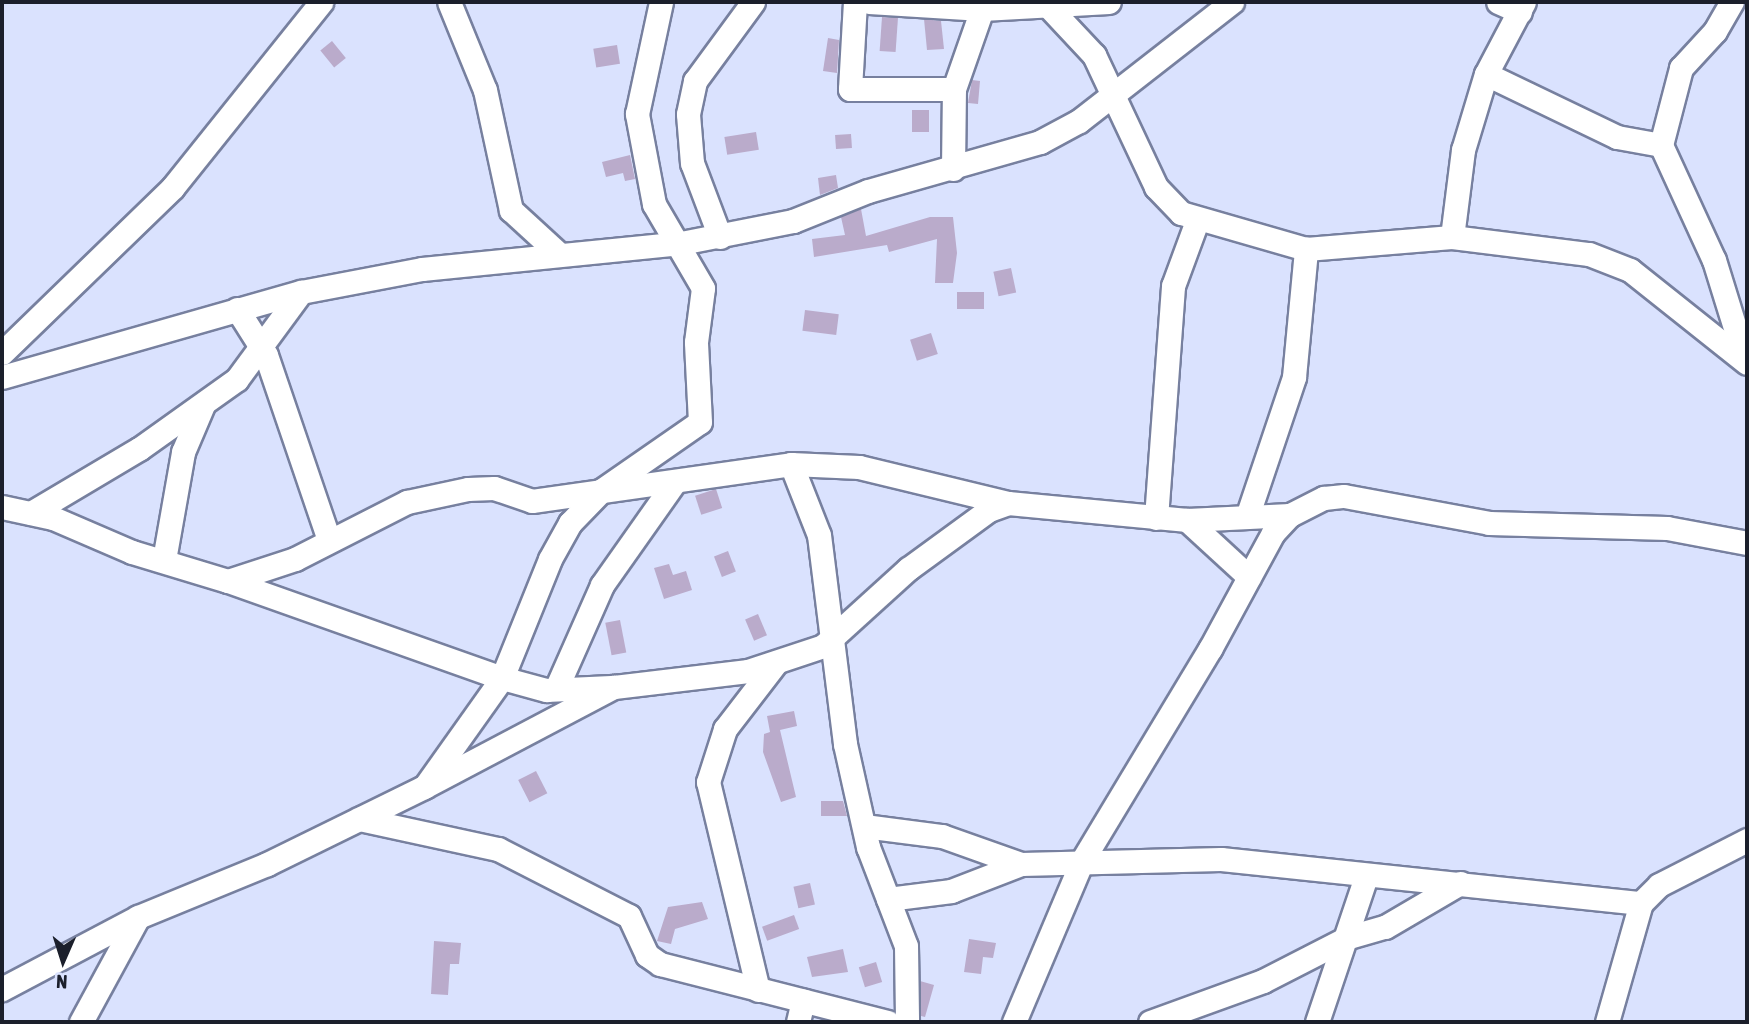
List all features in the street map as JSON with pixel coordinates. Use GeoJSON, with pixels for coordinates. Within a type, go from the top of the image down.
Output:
{"type":"FeatureCollection","features":[{"type":"Feature","properties":{"kind":"street"},"geometry":{"type":"LineString","coordinates":[[2,352],[173,187],[321,2]]}},
{"type":"Feature","properties":{"kind":"street"},"geometry":{"type":"LineString","coordinates":[[449,2],[485,90],[511,210],[559,254]]}},
{"type":"Feature","properties":{"kind":"street"},"geometry":{"type":"LineString","coordinates":[[424,787],[502,678],[550,559],[570,523],[602,490],[700,422],[696,342],[703,288],[681,243],[654,204],[637,114],[661,2]]}},
{"type":"Feature","properties":{"kind":"street"},"geometry":{"type":"LineString","coordinates":[[720,237],[692,163],[688,114],[695,81],[753,2]]}},
{"type":"Feature","properties":{"kind":"street"},"geometry":{"type":"LineString","coordinates":[[855,2],[850,89],[954,89]]}},
{"type":"Feature","properties":{"kind":"street"},"geometry":{"type":"LineString","coordinates":[[869,2],[982,9],[1021,4],[1109,2]]}},
{"type":"Feature","properties":{"kind":"street"},"geometry":{"type":"LineString","coordinates":[[2,377],[301,292],[422,268],[681,243],[793,221],[868,191],[953,169],[1040,142],[1112,95],[1232,2]]}},
{"type":"Feature","properties":{"kind":"street"},"geometry":{"type":"LineString","coordinates":[[1452,237],[1463,150],[1486,74],[1522,7],[1498,2]]}},
{"type":"Feature","properties":{"kind":"street"},"geometry":{"type":"LineString","coordinates":[[1732,2],[1715,31],[1681,68],[1661,145],[1714,260],[1746,361]]}},
{"type":"Feature","properties":{"kind":"street"},"geometry":{"type":"LineString","coordinates":[[1047,5],[1094,55],[1161,194],[1181,213],[1306,249],[1452,237],[1589,254],[1630,270],[1746,361]]}},
{"type":"Feature","properties":{"kind":"street"},"geometry":{"type":"LineString","coordinates":[[953,169],[954,89],[982,9]]}},
{"type":"Feature","properties":{"kind":"street"},"geometry":{"type":"LineString","coordinates":[[1486,74],[1617,137],[1661,145]]}},
{"type":"Feature","properties":{"kind":"street"},"geometry":{"type":"LineString","coordinates":[[1156,518],[1172,286],[1198,218]]}},
{"type":"Feature","properties":{"kind":"street"},"geometry":{"type":"LineString","coordinates":[[1247,517],[1288,406],[1306,249]]}},
{"type":"Feature","properties":{"kind":"street"},"geometry":{"type":"LineString","coordinates":[[31,513],[203,405],[237,379],[301,292]]}},
{"type":"Feature","properties":{"kind":"street"},"geometry":{"type":"LineString","coordinates":[[237,309],[262,345],[329,540]]}},
{"type":"Feature","properties":{"kind":"street"},"geometry":{"type":"LineString","coordinates":[[164,560],[183,452],[203,405]]}},
{"type":"Feature","properties":{"kind":"street"},"geometry":{"type":"LineString","coordinates":[[228,581],[295,559],[407,502],[468,489],[495,488],[524,501],[674,483],[791,464],[859,467],[1008,503],[1187,520],[1290,515]]}},
{"type":"Feature","properties":{"kind":"street"},"geometry":{"type":"LineString","coordinates":[[791,464],[819,535],[834,636],[845,744],[864,826],[906,946],[907,1022]]}},
{"type":"Feature","properties":{"kind":"street"},"geometry":{"type":"LineString","coordinates":[[556,689],[602,585],[674,483]]}},
{"type":"Feature","properties":{"kind":"street"},"geometry":{"type":"LineString","coordinates":[[1014,1022],[1082,861],[1250,578],[1273,533],[1290,515],[1316,501],[1344,496],[1489,523],[1667,528],[1747,543]]}},
{"type":"Feature","properties":{"kind":"street"},"geometry":{"type":"LineString","coordinates":[[2,507],[31,513],[502,678],[556,689],[614,687],[775,664],[834,636],[908,569],[989,510],[1008,503]]}},
{"type":"Feature","properties":{"kind":"street"},"geometry":{"type":"LineString","coordinates":[[1187,520],[1250,578]]}},
{"type":"Feature","properties":{"kind":"street"},"geometry":{"type":"LineString","coordinates":[[758,990],[708,782],[726,729],[775,664]]}},
{"type":"Feature","properties":{"kind":"street"},"geometry":{"type":"LineString","coordinates":[[2,989],[138,917],[359,819],[424,787],[614,687]]}},
{"type":"Feature","properties":{"kind":"street"},"geometry":{"type":"LineString","coordinates":[[359,819],[498,849],[629,916],[647,955],[660,964],[758,990],[800,1012],[888,1022]]}},
{"type":"Feature","properties":{"kind":"street"},"geometry":{"type":"LineString","coordinates":[[864,826],[942,836],[1021,864]]}},
{"type":"Feature","properties":{"kind":"street"},"geometry":{"type":"LineString","coordinates":[[1607,1022],[1641,903],[1659,885],[1747,840]]}},
{"type":"Feature","properties":{"kind":"street"},"geometry":{"type":"LineString","coordinates":[[888,899],[951,891],[1021,864],[1221,859],[1641,903]]}},
{"type":"Feature","properties":{"kind":"street"},"geometry":{"type":"LineString","coordinates":[[1317,1022],[1349,937],[1366,876]]}},
{"type":"Feature","properties":{"kind":"street"},"geometry":{"type":"LineString","coordinates":[[1150,1022],[1263,981],[1349,937],[1385,928],[1461,883]]}},
{"type":"Feature","properties":{"kind":"street"},"geometry":{"type":"LineString","coordinates":[[81,1022],[138,917]]}},
{"type":"Feature","properties":{"kind":"building"},"geometry":{"type":"Polygon","coordinates":[[[882,17],[898,18],[896,52],[880,51],[882,17]]]}},
{"type":"Feature","properties":{"kind":"building"},"geometry":{"type":"Polygon","coordinates":[[[924,19],[941,21],[944,49],[927,50],[924,19]]]}},
{"type":"Feature","properties":{"kind":"building"},"geometry":{"type":"Polygon","coordinates":[[[828,38],[839,40],[837,73],[823,71],[828,38]]]}},
{"type":"Feature","properties":{"kind":"building"},"geometry":{"type":"Polygon","coordinates":[[[332,41],[346,58],[334,68],[320,50],[332,41]]]}},
{"type":"Feature","properties":{"kind":"building"},"geometry":{"type":"Polygon","coordinates":[[[617,45],[620,64],[596,68],[593,49],[617,45]]]}},
{"type":"Feature","properties":{"kind":"building"},"geometry":{"type":"Polygon","coordinates":[[[972,80],[980,81],[978,104],[968,103],[972,80]]]}},
{"type":"Feature","properties":{"kind":"building"},"geometry":{"type":"Polygon","coordinates":[[[912,110],[929,110],[929,132],[912,132],[912,110]]]}},
{"type":"Feature","properties":{"kind":"building"},"geometry":{"type":"Polygon","coordinates":[[[756,132],[759,150],[727,155],[724,137],[756,132]]]}},
{"type":"Feature","properties":{"kind":"building"},"geometry":{"type":"Polygon","coordinates":[[[851,134],[852,148],[836,149],[835,135],[851,134]]]}},
{"type":"Feature","properties":{"kind":"building"},"geometry":{"type":"Polygon","coordinates":[[[630,155],[635,179],[625,181],[623,173],[606,177],[602,162],[630,155]]]}},
{"type":"Feature","properties":{"kind":"building"},"geometry":{"type":"Polygon","coordinates":[[[836,175],[838,188],[820,195],[818,178],[836,175]]]}},
{"type":"Feature","properties":{"kind":"building"},"geometry":{"type":"Polygon","coordinates":[[[861,209],[866,236],[930,217],[953,217],[957,253],[953,283],[935,283],[937,239],[889,252],[887,245],[814,257],[812,239],[845,235],[841,217],[861,209]]]}},
{"type":"Feature","properties":{"kind":"building"},"geometry":{"type":"Polygon","coordinates":[[[1011,268],[1016,292],[999,296],[993,272],[1011,268]]]}},
{"type":"Feature","properties":{"kind":"building"},"geometry":{"type":"Polygon","coordinates":[[[957,292],[984,292],[984,309],[957,309],[957,292]]]}},
{"type":"Feature","properties":{"kind":"building"},"geometry":{"type":"Polygon","coordinates":[[[805,310],[839,314],[836,335],[802,331],[805,310]]]}},
{"type":"Feature","properties":{"kind":"building"},"geometry":{"type":"Polygon","coordinates":[[[931,333],[938,354],[917,361],[910,340],[931,333]]]}},
{"type":"Feature","properties":{"kind":"building"},"geometry":{"type":"Polygon","coordinates":[[[716,489],[722,508],[701,515],[695,496],[716,489]]]}},
{"type":"Feature","properties":{"kind":"building"},"geometry":{"type":"Polygon","coordinates":[[[728,551],[736,572],[722,577],[714,556],[728,551]]]}},
{"type":"Feature","properties":{"kind":"building"},"geometry":{"type":"Polygon","coordinates":[[[669,564],[673,575],[686,571],[692,590],[664,599],[654,568],[669,564]]]}},
{"type":"Feature","properties":{"kind":"building"},"geometry":{"type":"Polygon","coordinates":[[[758,614],[767,635],[754,641],[745,619],[758,614]]]}},
{"type":"Feature","properties":{"kind":"building"},"geometry":{"type":"Polygon","coordinates":[[[620,620],[626,652],[612,655],[605,623],[620,620]]]}},
{"type":"Feature","properties":{"kind":"building"},"geometry":{"type":"Polygon","coordinates":[[[794,711],[797,726],[780,730],[796,797],[781,802],[763,752],[764,734],[770,732],[767,716],[794,711]]]}},
{"type":"Feature","properties":{"kind":"building"},"geometry":{"type":"Polygon","coordinates":[[[536,771],[547,793],[530,802],[518,780],[536,771]]]}},
{"type":"Feature","properties":{"kind":"building"},"geometry":{"type":"Polygon","coordinates":[[[821,801],[843,801],[847,816],[821,816],[821,801]]]}},
{"type":"Feature","properties":{"kind":"building"},"geometry":{"type":"Polygon","coordinates":[[[810,883],[815,904],[798,908],[793,887],[810,883]]]}},
{"type":"Feature","properties":{"kind":"building"},"geometry":{"type":"Polygon","coordinates":[[[702,902],[708,919],[675,929],[671,944],[657,941],[668,907],[702,902]]]}},
{"type":"Feature","properties":{"kind":"building"},"geometry":{"type":"Polygon","coordinates":[[[794,915],[799,929],[767,941],[762,927],[794,915]]]}},
{"type":"Feature","properties":{"kind":"building"},"geometry":{"type":"Polygon","coordinates":[[[969,939],[996,943],[993,958],[983,957],[981,974],[964,972],[969,939]]]}},
{"type":"Feature","properties":{"kind":"building"},"geometry":{"type":"Polygon","coordinates":[[[434,941],[461,943],[459,964],[450,964],[448,995],[431,994],[434,941]]]}},
{"type":"Feature","properties":{"kind":"building"},"geometry":{"type":"Polygon","coordinates":[[[843,949],[848,972],[812,977],[807,957],[843,949]]]}},
{"type":"Feature","properties":{"kind":"building"},"geometry":{"type":"Polygon","coordinates":[[[876,962],[882,982],[865,987],[859,967],[876,962]]]}},
{"type":"Feature","properties":{"kind":"building"},"geometry":{"type":"Polygon","coordinates":[[[920,981],[934,985],[925,1017],[921,1016],[920,981]]]}}]}
